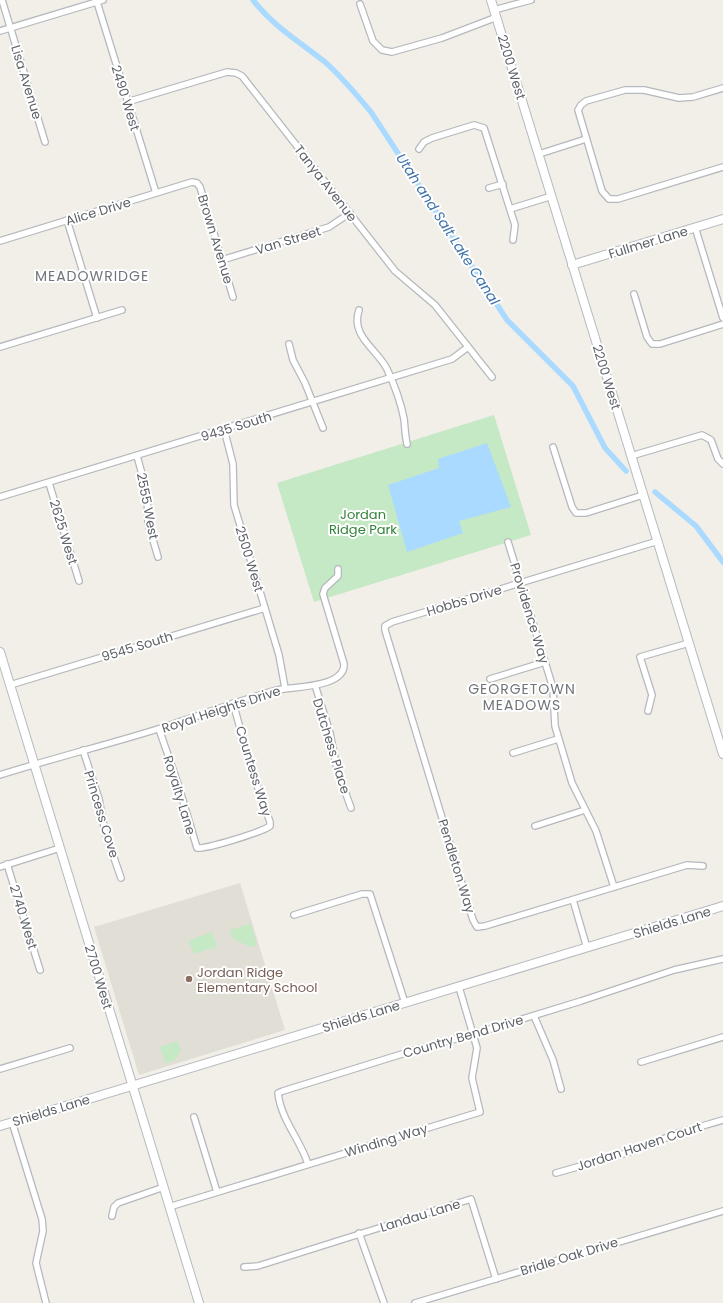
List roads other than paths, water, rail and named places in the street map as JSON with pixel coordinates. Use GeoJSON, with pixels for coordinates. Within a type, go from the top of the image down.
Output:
{"type":"FeatureCollection","features":[{"type":"Feature","properties":{"kind":"main road","name":"2200 West"},"geometry":{"type":"LineString","coordinates":[[491,0],[723,754]]}},
{"type":"Feature","properties":{"kind":"main road","name":"Fullmer Lane"},"geometry":{"type":"LineString","coordinates":[[572,264],[723,219]]}},
{"type":"Feature","properties":{"kind":"main road","name":"2700 West"},"geometry":{"type":"LineString","coordinates":[[0,652],[199,1303]]}},
{"type":"Feature","properties":{"kind":"main road","name":"Shields Lane"},"geometry":{"type":"LineString","coordinates":[[0,1126],[723,906]]}},
{"type":"Feature","properties":{"kind":"street","name":"Lisa Avenue"},"geometry":{"type":"LineString","coordinates":[[2,0],[45,142]]}},
{"type":"Feature","properties":{"kind":"street"},"geometry":{"type":"LineString","coordinates":[[360,4],[373,41],[382,50],[392,52],[402,51],[442,38],[495,13],[531,0]]}},
{"type":"Feature","properties":{"kind":"street"},"geometry":{"type":"LineString","coordinates":[[0,31],[100,1]]}},
{"type":"Feature","properties":{"kind":"street","name":"2490 West"},"geometry":{"type":"LineString","coordinates":[[100,1],[128,102],[156,193]]}},
{"type":"Feature","properties":{"kind":"street","name":"Tanya Avenue"},"geometry":{"type":"LineString","coordinates":[[128,102],[227,72],[239,74],[245,79],[395,271],[426,296],[492,377]]}},
{"type":"Feature","properties":{"kind":"street"},"geometry":{"type":"LineString","coordinates":[[723,88],[693,97],[679,98],[644,90],[625,90],[586,100],[579,108],[578,114],[602,191],[606,197],[613,200],[723,167]]}},
{"type":"Feature","properties":{"kind":"street"},"geometry":{"type":"LineString","coordinates":[[419,148],[424,142],[432,138],[474,125],[482,126],[487,132],[516,227],[513,240]]}},
{"type":"Feature","properties":{"kind":"street"},"geometry":{"type":"LineString","coordinates":[[538,154],[586,139]]}},
{"type":"Feature","properties":{"kind":"street","name":"Alice Drive"},"geometry":{"type":"LineString","coordinates":[[0,241],[156,193],[197,182]]}},
{"type":"Feature","properties":{"kind":"street","name":"Brown Avenue"},"geometry":{"type":"LineString","coordinates":[[197,182],[200,187],[233,297]]}},
{"type":"Feature","properties":{"kind":"street"},"geometry":{"type":"LineString","coordinates":[[489,188],[503,184]]}},
{"type":"Feature","properties":{"kind":"street"},"geometry":{"type":"LineString","coordinates":[[510,209],[552,196]]}},
{"type":"Feature","properties":{"kind":"street","name":"Van Street"},"geometry":{"type":"LineString","coordinates":[[222,260],[329,227],[350,213]]}},
{"type":"Feature","properties":{"kind":"street"},"geometry":{"type":"LineString","coordinates":[[67,220],[97,318]]}},
{"type":"Feature","properties":{"kind":"street"},"geometry":{"type":"LineString","coordinates":[[695,227],[723,318]]}},
{"type":"Feature","properties":{"kind":"street"},"geometry":{"type":"LineString","coordinates":[[634,294],[647,337],[652,344],[660,344],[723,324]]}},
{"type":"Feature","properties":{"kind":"street"},"geometry":{"type":"LineString","coordinates":[[0,347],[122,310]]}},
{"type":"Feature","properties":{"kind":"street"},"geometry":{"type":"LineString","coordinates":[[359,310],[357,321],[362,337],[386,367],[391,378],[404,419],[407,444]]}},
{"type":"Feature","properties":{"kind":"street"},"geometry":{"type":"LineString","coordinates":[[290,344],[293,360],[313,402],[323,428]]}},
{"type":"Feature","properties":{"kind":"street","name":"9435 South"},"geometry":{"type":"LineString","coordinates":[[0,497],[452,359],[468,347]]}},
{"type":"Feature","properties":{"kind":"street","name":"2500 West"},"geometry":{"type":"LineString","coordinates":[[224,429],[233,464],[234,505],[280,659],[285,688]]}},
{"type":"Feature","properties":{"kind":"street"},"geometry":{"type":"LineString","coordinates":[[631,456],[702,435],[711,440],[718,459],[723,464]]}},
{"type":"Feature","properties":{"kind":"street"},"geometry":{"type":"LineString","coordinates":[[552,447],[572,507],[576,513],[586,513],[643,495]]}},
{"type":"Feature","properties":{"kind":"street","name":"2555 West"},"geometry":{"type":"LineString","coordinates":[[137,456],[147,492],[148,523],[158,557]]}},
{"type":"Feature","properties":{"kind":"street","name":"2625 West"},"geometry":{"type":"LineString","coordinates":[[49,483],[79,581]]}},
{"type":"Feature","properties":{"kind":"street","name":"Providence Way"},"geometry":{"type":"LineString","coordinates":[[508,542],[553,688],[553,717],[558,739],[575,792],[596,831],[614,887]]}},
{"type":"Feature","properties":{"kind":"street","name":"Hobbs Drive"},"geometry":{"type":"LineString","coordinates":[[385,626],[392,622],[658,542]]}},
{"type":"Feature","properties":{"kind":"street","name":"Royal Heights Drive"},"geometry":{"type":"LineString","coordinates":[[0,774],[158,729],[233,703],[285,688],[315,685],[339,678],[344,668],[323,594],[325,588],[338,576],[338,568]]}},
{"type":"Feature","properties":{"kind":"street","name":"9545 South"},"geometry":{"type":"LineString","coordinates":[[10,685],[265,608]]}},
{"type":"Feature","properties":{"kind":"street","name":"Pendleton Way"},"geometry":{"type":"LineString","coordinates":[[385,626],[386,634],[477,927],[485,926],[687,865],[703,866]]}},
{"type":"Feature","properties":{"kind":"street"},"geometry":{"type":"LineString","coordinates":[[648,712],[652,695],[640,657],[689,643]]}},
{"type":"Feature","properties":{"kind":"street"},"geometry":{"type":"LineString","coordinates":[[490,679],[545,662]]}},
{"type":"Feature","properties":{"kind":"street","name":"Dutchess Place"},"geometry":{"type":"LineString","coordinates":[[315,685],[330,734],[337,768],[351,808]]}},
{"type":"Feature","properties":{"kind":"street","name":"Countess Way"},"geometry":{"type":"LineString","coordinates":[[233,703],[270,826],[260,831],[234,839]]}},
{"type":"Feature","properties":{"kind":"street","name":"Royalty Lane"},"geometry":{"type":"LineString","coordinates":[[158,729],[178,784],[197,848],[234,839]]}},
{"type":"Feature","properties":{"kind":"street"},"geometry":{"type":"LineString","coordinates":[[513,753],[558,739]]}},
{"type":"Feature","properties":{"kind":"street","name":"Princess Cove"},"geometry":{"type":"LineString","coordinates":[[83,750],[99,799],[105,832],[121,878]]}},
{"type":"Feature","properties":{"kind":"street"},"geometry":{"type":"LineString","coordinates":[[535,826],[585,810]]}},
{"type":"Feature","properties":{"kind":"street"},"geometry":{"type":"LineString","coordinates":[[0,867],[60,848]]}},
{"type":"Feature","properties":{"kind":"street","name":"2740 West"},"geometry":{"type":"LineString","coordinates":[[7,864],[40,970]]}},
{"type":"Feature","properties":{"kind":"street"},"geometry":{"type":"LineString","coordinates":[[294,915],[362,894],[370,894],[405,1003]]}},
{"type":"Feature","properties":{"kind":"street"},"geometry":{"type":"LineString","coordinates":[[573,900],[587,948]]}},
{"type":"Feature","properties":{"kind":"street","name":"Country Bend Drive"},"geometry":{"type":"LineString","coordinates":[[308,1164],[302,1149],[285,1118],[278,1093],[288,1088],[418,1048],[474,1034],[534,1016],[674,970],[723,959]]}},
{"type":"Feature","properties":{"kind":"street","name":"Winding Way"},"geometry":{"type":"LineString","coordinates":[[169,1207],[480,1112],[472,1078],[478,1054],[474,1034],[459,986]]}},
{"type":"Feature","properties":{"kind":"street"},"geometry":{"type":"LineString","coordinates":[[534,1016],[553,1060],[561,1089]]}},
{"type":"Feature","properties":{"kind":"street"},"geometry":{"type":"LineString","coordinates":[[641,1062],[723,1037]]}},
{"type":"Feature","properties":{"kind":"street"},"geometry":{"type":"LineString","coordinates":[[0,1069],[70,1048]]}},
{"type":"Feature","properties":{"kind":"street"},"geometry":{"type":"LineString","coordinates":[[194,1116],[217,1192]]}},
{"type":"Feature","properties":{"kind":"street","name":"Jordan Haven Court"},"geometry":{"type":"LineString","coordinates":[[556,1173],[630,1152],[701,1126],[723,1120]]}},
{"type":"Feature","properties":{"kind":"street"},"geometry":{"type":"LineString","coordinates":[[12,1122],[42,1219],[42,1231],[36,1263],[46,1303]]}},
{"type":"Feature","properties":{"kind":"street"},"geometry":{"type":"LineString","coordinates":[[112,1216],[114,1207],[118,1203],[164,1187]]}},
{"type":"Feature","properties":{"kind":"street","name":"Landau Lane"},"geometry":{"type":"LineString","coordinates":[[359,1233],[471,1199],[496,1278]]}},
{"type":"Feature","properties":{"kind":"street","name":"Bridle Oak Drive"},"geometry":{"type":"LineString","coordinates":[[415,1303],[723,1211]]}},
{"type":"Feature","properties":{"kind":"street"},"geometry":{"type":"LineString","coordinates":[[244,1267],[258,1266],[330,1245],[359,1233],[384,1303]]}},
{"type":"Feature","properties":{"kind":"water"},"geometry":{"type":"Polygon","coordinates":[[[487,443],[511,507],[459,521],[463,533],[407,552],[388,485],[439,468],[438,459],[487,443]]]}},
{"type":"Feature","properties":{"kind":"waterway","name":"Utah and Salt Lake Canal"},"geometry":{"type":"LineString","coordinates":[[253,0],[278,26],[325,62],[349,86],[371,112],[507,320],[573,386],[605,448],[626,471]]}},
{"type":"Feature","properties":{"kind":"waterway","name":"Utah and Salt Lake Canal"},"geometry":{"type":"LineString","coordinates":[[655,492],[696,526],[723,562]]}},
{"type":"Feature","properties":{"kind":"place","name":"Jordan Ridge Elementary School"},"geometry":{"type":"Point","coordinates":[189,979]}},
{"type":"Feature","properties":{"kind":"district","name":"MEADOWRIDGE"},"geometry":{"type":"Point","coordinates":[92,276]}},
{"type":"Feature","properties":{"kind":"district","name":"GEORGETOWN MEADOWS"},"geometry":{"type":"Point","coordinates":[522,698]}},
{"type":"Feature","properties":{"kind":"park label","name":"Jordan Ridge Park"},"geometry":{"type":"Point","coordinates":[363,522]}}]}
